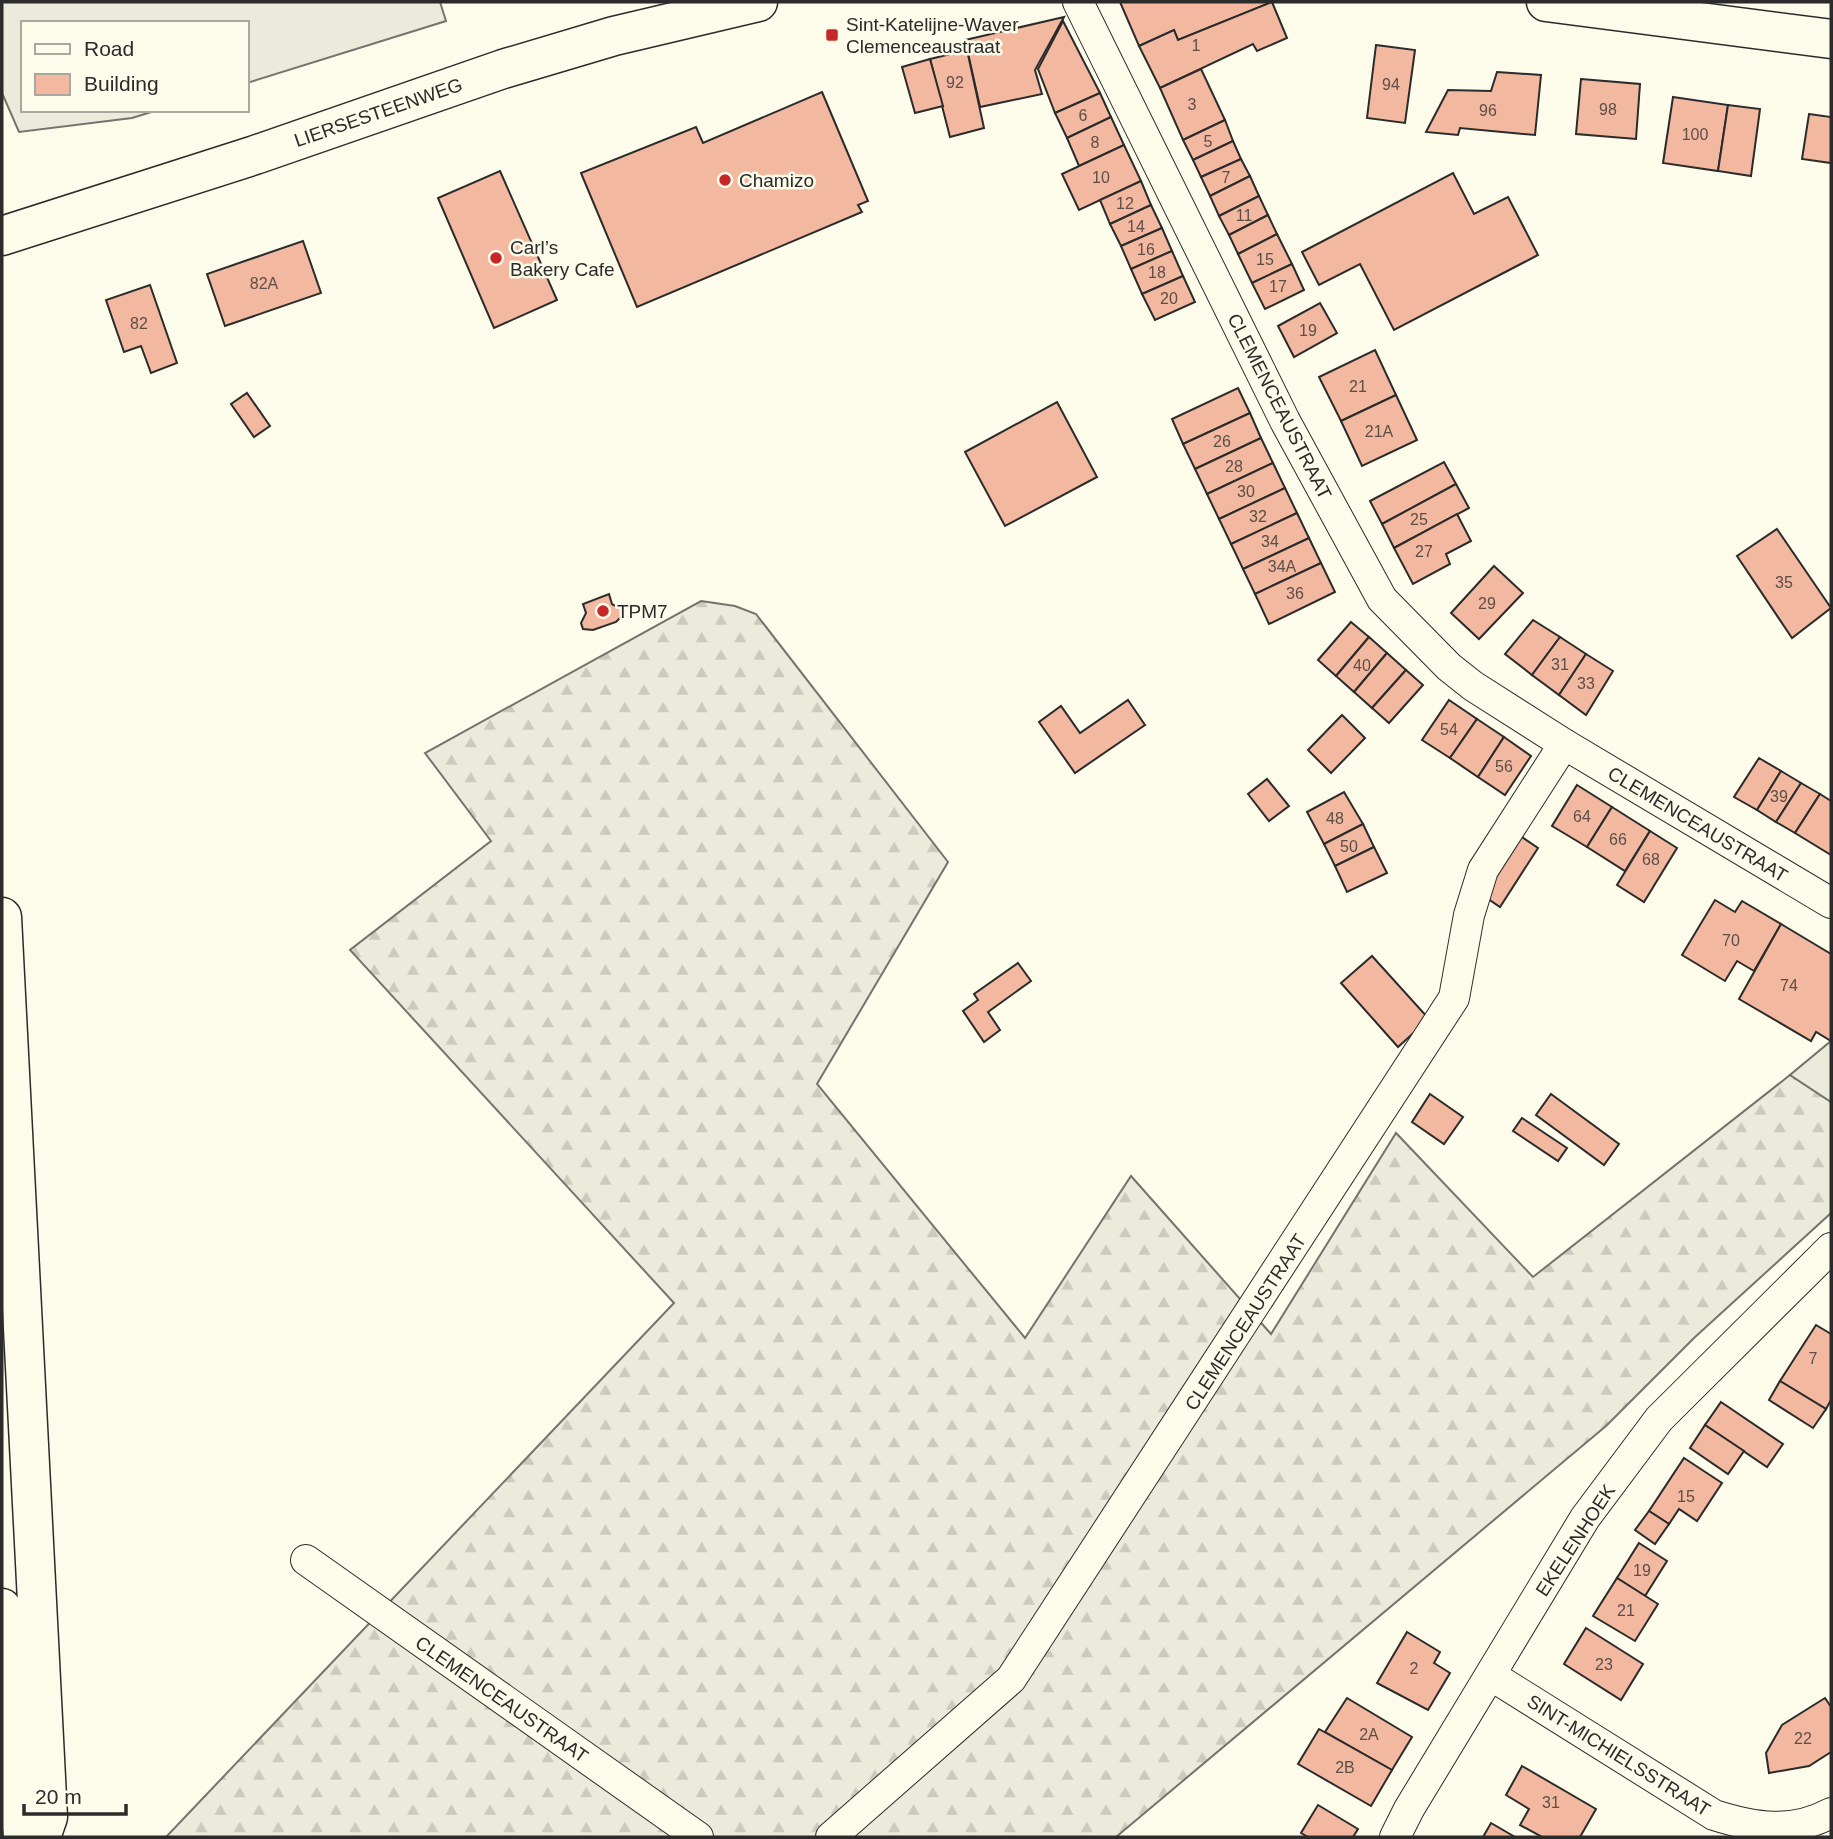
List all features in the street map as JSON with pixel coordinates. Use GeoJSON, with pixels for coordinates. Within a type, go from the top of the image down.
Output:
{"type":"FeatureCollection","features":[{"type":"Feature","properties":{"kind":"main road","name":"LIERSESTEENWEG"},"geometry":{"type":"LineString","coordinates":[[2,236],[255,155],[503,69],[614,36],[758,2]]}},
{"type":"Feature","properties":{"kind":"main road"},"geometry":{"type":"LineString","coordinates":[[1546,2],[1831,39]]}},
{"type":"Feature","properties":{"kind":"main road"},"geometry":{"type":"LineString","coordinates":[[2,917],[48,1817],[41,1837]]}},
{"type":"Feature","properties":{"kind":"main road"},"geometry":{"type":"LineString","coordinates":[[2,1608],[23,1837]]}},
{"type":"Feature","properties":{"kind":"street","name":"CLEMENCEAUSTRAAT"},"geometry":{"type":"LineString","coordinates":[[1078,2],[1285,421],[1382,599],[1441,659],[1473,687],[1831,903]]}},
{"type":"Feature","properties":{"kind":"street","name":"CLEMENCEAUSTRAAT"},"geometry":{"type":"LineString","coordinates":[[831,1837],[1011,1679],[1454,998],[1469,915],[1483,870],[1564,744]]}},
{"type":"Feature","properties":{"kind":"street","name":"EKELENHOEK"},"geometry":{"type":"LineString","coordinates":[[1395,1837],[1409,1809],[1492,1676],[1585,1518],[1659,1419],[1831,1248]]}},
{"type":"Feature","properties":{"kind":"street","name":"CLEMENCEAUSTRAAT"},"geometry":{"type":"LineString","coordinates":[[306,1560],[698,1837]]}},
{"type":"Feature","properties":{"kind":"street","name":"SINT-MICHIELSSTRAAT"},"geometry":{"type":"LineString","coordinates":[[1492,1676],[1714,1815],[1749,1824],[1788,1828],[1815,1822],[1831,1813]]}},
{"type":"Feature","properties":{"kind":"green space"},"geometry":{"type":"Polygon","coordinates":[[[2,2],[440,2],[446,21],[248,83],[248,21],[21,21],[21,112],[152,112],[132,118],[19,132],[2,93],[2,2]]]}},
{"type":"Feature","properties":{"kind":"green space"},"geometry":{"type":"Polygon","coordinates":[[[701,601],[735,606],[756,614],[948,862],[817,1084],[1025,1338],[1131,1176],[1271,1334],[1396,1133],[1533,1277],[1790,1075],[1831,1102],[1831,1213],[1694,1338],[1606,1426],[1116,1837],[166,1837],[674,1303],[350,950],[491,841],[425,753],[701,601]]]}},
{"type":"Feature","properties":{"kind":"shaded area"},"geometry":{"type":"Polygon","coordinates":[[[1831,1041],[1831,1102],[1790,1075],[1831,1041]]]}},
{"type":"Feature","properties":{"kind":"building"},"geometry":{"type":"Polygon","coordinates":[[[1120,2],[1272,2],[1178,40],[1174,30],[1139,46],[1120,2]]]}},
{"type":"Feature","properties":{"kind":"building"},"geometry":{"type":"Polygon","coordinates":[[[1272,2],[1287,38],[1257,51],[1253,44],[1160,88],[1139,46],[1174,30],[1178,40],[1272,2]]]}},
{"type":"Feature","properties":{"kind":"building"},"geometry":{"type":"Polygon","coordinates":[[[1064,17],[1035,70],[1042,94],[980,107],[965,40],[1064,17]]]}},
{"type":"Feature","properties":{"kind":"building"},"geometry":{"type":"Polygon","coordinates":[[[1063,21],[1100,93],[1055,113],[1038,69],[1063,21]]]}},
{"type":"Feature","properties":{"kind":"building"},"geometry":{"type":"Polygon","coordinates":[[[1376,45],[1415,50],[1405,123],[1367,118],[1376,45]]]}},
{"type":"Feature","properties":{"kind":"building"},"geometry":{"type":"Polygon","coordinates":[[[967,50],[984,128],[950,137],[930,59],[967,50]]]}},
{"type":"Feature","properties":{"kind":"building"},"geometry":{"type":"Polygon","coordinates":[[[930,59],[943,106],[915,113],[902,67],[930,59]]]}},
{"type":"Feature","properties":{"kind":"building"},"geometry":{"type":"Polygon","coordinates":[[[1201,69],[1225,120],[1183,140],[1160,88],[1201,69]]]}},
{"type":"Feature","properties":{"kind":"building"},"geometry":{"type":"Polygon","coordinates":[[[1497,72],[1541,75],[1535,135],[1460,128],[1458,135],[1426,132],[1448,90],[1491,91],[1497,72]]]}},
{"type":"Feature","properties":{"kind":"building"},"geometry":{"type":"Polygon","coordinates":[[[1581,79],[1640,84],[1636,139],[1576,134],[1581,79]]]}},
{"type":"Feature","properties":{"kind":"building"},"geometry":{"type":"Polygon","coordinates":[[[822,92],[868,201],[858,205],[862,212],[637,307],[581,173],[696,127],[703,143],[822,92]]]}},
{"type":"Feature","properties":{"kind":"building"},"geometry":{"type":"Polygon","coordinates":[[[1100,93],[1111,117],[1067,138],[1055,113],[1100,93]]]}},
{"type":"Feature","properties":{"kind":"building"},"geometry":{"type":"Polygon","coordinates":[[[1673,97],[1728,105],[1718,171],[1663,163],[1673,97]]]}},
{"type":"Feature","properties":{"kind":"building"},"geometry":{"type":"Polygon","coordinates":[[[1728,105],[1760,109],[1751,176],[1718,171],[1728,105]]]}},
{"type":"Feature","properties":{"kind":"building"},"geometry":{"type":"Polygon","coordinates":[[[1809,114],[1831,117],[1831,163],[1802,159],[1809,114]]]}},
{"type":"Feature","properties":{"kind":"building"},"geometry":{"type":"Polygon","coordinates":[[[1111,117],[1124,145],[1079,166],[1067,138],[1111,117]]]}},
{"type":"Feature","properties":{"kind":"building"},"geometry":{"type":"Polygon","coordinates":[[[1225,120],[1233,141],[1193,160],[1183,140],[1225,120]]]}},
{"type":"Feature","properties":{"kind":"building"},"geometry":{"type":"Polygon","coordinates":[[[1233,141],[1241,159],[1201,177],[1193,160],[1233,141]]]}},
{"type":"Feature","properties":{"kind":"building"},"geometry":{"type":"Polygon","coordinates":[[[1124,145],[1141,181],[1079,210],[1062,174],[1124,145]]]}},
{"type":"Feature","properties":{"kind":"building"},"geometry":{"type":"Polygon","coordinates":[[[1241,159],[1250,176],[1210,196],[1201,177],[1241,159]]]}},
{"type":"Feature","properties":{"kind":"building"},"geometry":{"type":"Polygon","coordinates":[[[500,171],[557,300],[494,328],[438,198],[500,171]]]}},
{"type":"Feature","properties":{"kind":"building"},"geometry":{"type":"Polygon","coordinates":[[[1453,173],[1474,214],[1508,197],[1538,255],[1394,330],[1360,264],[1319,285],[1302,252],[1453,173]]]}},
{"type":"Feature","properties":{"kind":"building"},"geometry":{"type":"Polygon","coordinates":[[[1250,176],[1259,196],[1219,216],[1210,196],[1250,176]]]}},
{"type":"Feature","properties":{"kind":"building"},"geometry":{"type":"Polygon","coordinates":[[[1141,181],[1151,205],[1110,224],[1100,200],[1141,181]]]}},
{"type":"Feature","properties":{"kind":"building"},"geometry":{"type":"Polygon","coordinates":[[[1259,196],[1268,215],[1229,235],[1219,216],[1259,196]]]}},
{"type":"Feature","properties":{"kind":"building"},"geometry":{"type":"Polygon","coordinates":[[[1151,205],[1162,228],[1121,246],[1110,224],[1151,205]]]}},
{"type":"Feature","properties":{"kind":"building"},"geometry":{"type":"Polygon","coordinates":[[[1268,215],[1277,234],[1238,254],[1229,235],[1268,215]]]}},
{"type":"Feature","properties":{"kind":"building"},"geometry":{"type":"Polygon","coordinates":[[[1162,228],[1172,251],[1131,269],[1121,246],[1162,228]]]}},
{"type":"Feature","properties":{"kind":"building"},"geometry":{"type":"Polygon","coordinates":[[[1277,234],[1292,264],[1252,283],[1238,254],[1277,234]]]}},
{"type":"Feature","properties":{"kind":"building"},"geometry":{"type":"Polygon","coordinates":[[[303,241],[321,293],[225,326],[207,274],[303,241]]]}},
{"type":"Feature","properties":{"kind":"building"},"geometry":{"type":"Polygon","coordinates":[[[1172,251],[1183,276],[1142,294],[1131,269],[1172,251]]]}},
{"type":"Feature","properties":{"kind":"building"},"geometry":{"type":"Polygon","coordinates":[[[1292,264],[1304,290],[1265,309],[1252,283],[1292,264]]]}},
{"type":"Feature","properties":{"kind":"building"},"geometry":{"type":"Polygon","coordinates":[[[1183,276],[1195,302],[1155,320],[1142,294],[1183,276]]]}},
{"type":"Feature","properties":{"kind":"building"},"geometry":{"type":"Polygon","coordinates":[[[150,285],[177,363],[151,373],[141,346],[124,352],[106,300],[150,285]]]}},
{"type":"Feature","properties":{"kind":"building"},"geometry":{"type":"Polygon","coordinates":[[[1320,303],[1337,333],[1294,357],[1278,326],[1320,303]]]}},
{"type":"Feature","properties":{"kind":"building"},"geometry":{"type":"Polygon","coordinates":[[[1375,350],[1396,395],[1341,421],[1319,377],[1375,350]]]}},
{"type":"Feature","properties":{"kind":"building"},"geometry":{"type":"Polygon","coordinates":[[[1238,388],[1250,413],[1183,444],[1172,419],[1238,388]]]}},
{"type":"Feature","properties":{"kind":"building"},"geometry":{"type":"Polygon","coordinates":[[[247,393],[270,426],[254,437],[231,404],[247,393]]]}},
{"type":"Feature","properties":{"kind":"building"},"geometry":{"type":"Polygon","coordinates":[[[1396,395],[1417,440],[1362,466],[1341,421],[1396,395]]]}},
{"type":"Feature","properties":{"kind":"building"},"geometry":{"type":"Polygon","coordinates":[[[1057,402],[1097,477],[1005,526],[965,452],[1057,402]]]}},
{"type":"Feature","properties":{"kind":"building"},"geometry":{"type":"Polygon","coordinates":[[[1250,413],[1261,438],[1195,469],[1183,444],[1250,413]]]}},
{"type":"Feature","properties":{"kind":"building"},"geometry":{"type":"Polygon","coordinates":[[[1261,438],[1273,463],[1207,494],[1195,469],[1261,438]]]}},
{"type":"Feature","properties":{"kind":"building"},"geometry":{"type":"Polygon","coordinates":[[[1444,462],[1456,484],[1382,524],[1370,501],[1444,462]]]}},
{"type":"Feature","properties":{"kind":"building"},"geometry":{"type":"Polygon","coordinates":[[[1273,463],[1285,488],[1219,519],[1207,494],[1273,463]]]}},
{"type":"Feature","properties":{"kind":"building"},"geometry":{"type":"Polygon","coordinates":[[[1456,484],[1469,508],[1394,548],[1382,524],[1456,484]]]}},
{"type":"Feature","properties":{"kind":"building"},"geometry":{"type":"Polygon","coordinates":[[[1285,488],[1297,513],[1231,544],[1219,519],[1285,488]]]}},
{"type":"Feature","properties":{"kind":"building"},"geometry":{"type":"Polygon","coordinates":[[[1297,513],[1309,538],[1243,569],[1231,544],[1297,513]]]}},
{"type":"Feature","properties":{"kind":"building"},"geometry":{"type":"Polygon","coordinates":[[[1457,514],[1471,541],[1446,554],[1450,564],[1413,584],[1394,548],[1457,514]]]}},
{"type":"Feature","properties":{"kind":"building"},"geometry":{"type":"Polygon","coordinates":[[[1777,529],[1831,608],[1792,638],[1737,556],[1777,529]]]}},
{"type":"Feature","properties":{"kind":"building"},"geometry":{"type":"Polygon","coordinates":[[[1309,538],[1321,563],[1255,594],[1243,569],[1309,538]]]}},
{"type":"Feature","properties":{"kind":"building"},"geometry":{"type":"Polygon","coordinates":[[[1321,563],[1335,592],[1269,624],[1255,594],[1321,563]]]}},
{"type":"Feature","properties":{"kind":"building"},"geometry":{"type":"Polygon","coordinates":[[[1494,566],[1523,593],[1479,639],[1451,613],[1494,566]]]}},
{"type":"Feature","properties":{"kind":"building","name":"TPM7"},"geometry":{"type":"Polygon","coordinates":[[[609,594],[612,604],[621,609],[623,615],[616,622],[593,630],[583,629],[581,623],[586,613],[583,604],[609,594]]]}},
{"type":"Feature","properties":{"kind":"building"},"geometry":{"type":"Polygon","coordinates":[[[1533,620],[1560,637],[1532,675],[1505,654],[1533,620]]]}},
{"type":"Feature","properties":{"kind":"building"},"geometry":{"type":"Polygon","coordinates":[[[1351,622],[1369,637],[1336,676],[1318,660],[1351,622]]]}},
{"type":"Feature","properties":{"kind":"building"},"geometry":{"type":"Polygon","coordinates":[[[1369,637],[1387,653],[1354,692],[1336,676],[1369,637]]]}},
{"type":"Feature","properties":{"kind":"building"},"geometry":{"type":"Polygon","coordinates":[[[1560,637],[1586,654],[1559,695],[1532,675],[1560,637]]]}},
{"type":"Feature","properties":{"kind":"building"},"geometry":{"type":"Polygon","coordinates":[[[1387,653],[1406,670],[1372,708],[1354,692],[1387,653]]]}},
{"type":"Feature","properties":{"kind":"building"},"geometry":{"type":"Polygon","coordinates":[[[1586,654],[1613,671],[1586,715],[1559,695],[1586,654]]]}},
{"type":"Feature","properties":{"kind":"building"},"geometry":{"type":"Polygon","coordinates":[[[1406,670],[1423,685],[1389,723],[1372,708],[1406,670]]]}},
{"type":"Feature","properties":{"kind":"building"},"geometry":{"type":"Polygon","coordinates":[[[1128,700],[1145,725],[1075,773],[1039,722],[1061,706],[1080,733],[1128,700]]]}},
{"type":"Feature","properties":{"kind":"building"},"geometry":{"type":"Polygon","coordinates":[[[1449,700],[1477,719],[1450,758],[1422,740],[1449,700]]]}},
{"type":"Feature","properties":{"kind":"building"},"geometry":{"type":"Polygon","coordinates":[[[1342,715],[1365,738],[1331,773],[1308,750],[1342,715]]]}},
{"type":"Feature","properties":{"kind":"building"},"geometry":{"type":"Polygon","coordinates":[[[1477,719],[1504,737],[1478,777],[1450,758],[1477,719]]]}},
{"type":"Feature","properties":{"kind":"building"},"geometry":{"type":"Polygon","coordinates":[[[1504,737],[1531,756],[1505,795],[1478,777],[1504,737]]]}},
{"type":"Feature","properties":{"kind":"building"},"geometry":{"type":"Polygon","coordinates":[[[1759,758],[1781,771],[1757,810],[1734,797],[1759,758]]]}},
{"type":"Feature","properties":{"kind":"building"},"geometry":{"type":"Polygon","coordinates":[[[1781,771],[1801,783],[1776,822],[1757,810],[1781,771]]]}},
{"type":"Feature","properties":{"kind":"building"},"geometry":{"type":"Polygon","coordinates":[[[1267,779],[1289,806],[1269,821],[1248,794],[1267,779]]]}},
{"type":"Feature","properties":{"kind":"building"},"geometry":{"type":"Polygon","coordinates":[[[1801,783],[1820,794],[1795,833],[1776,822],[1801,783]]]}},
{"type":"Feature","properties":{"kind":"building"},"geometry":{"type":"Polygon","coordinates":[[[1577,785],[1612,807],[1587,847],[1552,826],[1577,785]]]}},
{"type":"Feature","properties":{"kind":"building"},"geometry":{"type":"Polygon","coordinates":[[[1344,792],[1363,824],[1324,844],[1307,812],[1344,792]]]}},
{"type":"Feature","properties":{"kind":"building"},"geometry":{"type":"Polygon","coordinates":[[[1820,794],[1831,801],[1831,855],[1795,833],[1820,794]]]}},
{"type":"Feature","properties":{"kind":"building"},"geometry":{"type":"Polygon","coordinates":[[[1612,807],[1650,831],[1625,871],[1587,847],[1612,807]]]}},
{"type":"Feature","properties":{"kind":"building"},"geometry":{"type":"Polygon","coordinates":[[[1363,824],[1374,847],[1335,866],[1324,844],[1363,824]]]}},
{"type":"Feature","properties":{"kind":"building"},"geometry":{"type":"Polygon","coordinates":[[[1650,831],[1677,848],[1644,902],[1617,885],[1650,831]]]}},
{"type":"Feature","properties":{"kind":"building"},"geometry":{"type":"Polygon","coordinates":[[[1519,835],[1538,848],[1500,907],[1481,894],[1519,835]]]}},
{"type":"Feature","properties":{"kind":"building"},"geometry":{"type":"Polygon","coordinates":[[[1374,847],[1387,873],[1347,892],[1335,866],[1374,847]]]}},
{"type":"Feature","properties":{"kind":"building"},"geometry":{"type":"Polygon","coordinates":[[[1715,900],[1735,912],[1742,901],[1781,924],[1754,971],[1737,961],[1725,981],[1682,955],[1715,900]]]}},
{"type":"Feature","properties":{"kind":"building"},"geometry":{"type":"Polygon","coordinates":[[[1781,924],[1831,954],[1831,1041],[1816,1032],[1811,1041],[1739,999],[1781,924]]]}},
{"type":"Feature","properties":{"kind":"building"},"geometry":{"type":"Polygon","coordinates":[[[1372,956],[1429,1019],[1398,1047],[1341,983],[1372,956]]]}},
{"type":"Feature","properties":{"kind":"building"},"geometry":{"type":"Polygon","coordinates":[[[1018,963],[1031,981],[988,1012],[1000,1030],[984,1042],[963,1011],[978,1000],[974,994],[1018,963]]]}},
{"type":"Feature","properties":{"kind":"building"},"geometry":{"type":"Polygon","coordinates":[[[1430,1094],[1463,1117],[1444,1144],[1412,1122],[1430,1094]]]}},
{"type":"Feature","properties":{"kind":"building"},"geometry":{"type":"Polygon","coordinates":[[[1551,1094],[1619,1144],[1604,1165],[1536,1115],[1551,1094]]]}},
{"type":"Feature","properties":{"kind":"building"},"geometry":{"type":"Polygon","coordinates":[[[1522,1118],[1567,1148],[1558,1161],[1513,1131],[1522,1118]]]}},
{"type":"Feature","properties":{"kind":"building"},"geometry":{"type":"Polygon","coordinates":[[[1816,1325],[1831,1334],[1831,1400],[1826,1409],[1780,1381],[1816,1325]]]}},
{"type":"Feature","properties":{"kind":"building"},"geometry":{"type":"Polygon","coordinates":[[[1780,1381],[1826,1409],[1813,1428],[1769,1400],[1780,1381]]]}},
{"type":"Feature","properties":{"kind":"building"},"geometry":{"type":"Polygon","coordinates":[[[1721,1402],[1783,1444],[1767,1467],[1705,1425],[1721,1402]]]}},
{"type":"Feature","properties":{"kind":"building"},"geometry":{"type":"Polygon","coordinates":[[[1705,1425],[1744,1451],[1728,1474],[1690,1448],[1705,1425]]]}},
{"type":"Feature","properties":{"kind":"building"},"geometry":{"type":"Polygon","coordinates":[[[1684,1458],[1722,1483],[1697,1521],[1679,1509],[1669,1524],[1649,1511],[1684,1458]]]}},
{"type":"Feature","properties":{"kind":"building"},"geometry":{"type":"Polygon","coordinates":[[[1649,1511],[1669,1524],[1655,1544],[1635,1530],[1649,1511]]]}},
{"type":"Feature","properties":{"kind":"building"},"geometry":{"type":"Polygon","coordinates":[[[1639,1543],[1667,1561],[1645,1596],[1617,1578],[1639,1543]]]}},
{"type":"Feature","properties":{"kind":"building"},"geometry":{"type":"Polygon","coordinates":[[[1617,1578],[1658,1604],[1635,1641],[1593,1616],[1617,1578]]]}},
{"type":"Feature","properties":{"kind":"building"},"geometry":{"type":"Polygon","coordinates":[[[1586,1628],[1643,1664],[1621,1700],[1564,1664],[1586,1628]]]}},
{"type":"Feature","properties":{"kind":"building"},"geometry":{"type":"Polygon","coordinates":[[[1407,1632],[1440,1652],[1434,1663],[1450,1673],[1428,1710],[1377,1683],[1407,1632]]]}},
{"type":"Feature","properties":{"kind":"building"},"geometry":{"type":"Polygon","coordinates":[[[1347,1698],[1412,1737],[1392,1770],[1325,1732],[1347,1698]]]}},
{"type":"Feature","properties":{"kind":"building"},"geometry":{"type":"Polygon","coordinates":[[[1825,1698],[1831,1707],[1831,1752],[1809,1766],[1769,1773],[1766,1753],[1782,1725],[1825,1698]]]}},
{"type":"Feature","properties":{"kind":"building"},"geometry":{"type":"Polygon","coordinates":[[[1319,1729],[1392,1770],[1371,1806],[1298,1764],[1319,1729]]]}},
{"type":"Feature","properties":{"kind":"building"},"geometry":{"type":"Polygon","coordinates":[[[1522,1766],[1596,1809],[1580,1837],[1542,1837],[1520,1825],[1529,1809],[1506,1795],[1522,1766]]]}},
{"type":"Feature","properties":{"kind":"building"},"geometry":{"type":"Polygon","coordinates":[[[1318,1805],[1358,1829],[1353,1837],[1308,1837],[1301,1833],[1318,1805]]]}},
{"type":"Feature","properties":{"kind":"building"},"geometry":{"type":"Polygon","coordinates":[[[1491,1823],[1515,1837],[1483,1837],[1491,1823]]]}},
{"type":"Feature","properties":{"kind":"place","name":"Sint-Katelijne-Waver Clemenceaustraat"},"geometry":{"type":"Point","coordinates":[832,35]}},
{"type":"Feature","properties":{"kind":"place","name":"Chamizo"},"geometry":{"type":"Point","coordinates":[725,180]}},
{"type":"Feature","properties":{"kind":"place","name":"Carl’s Bakery Cafe"},"geometry":{"type":"Point","coordinates":[496,258]}},
{"type":"Feature","properties":{"kind":"place","name":"TPM7"},"geometry":{"type":"Point","coordinates":[603,611]}}]}
